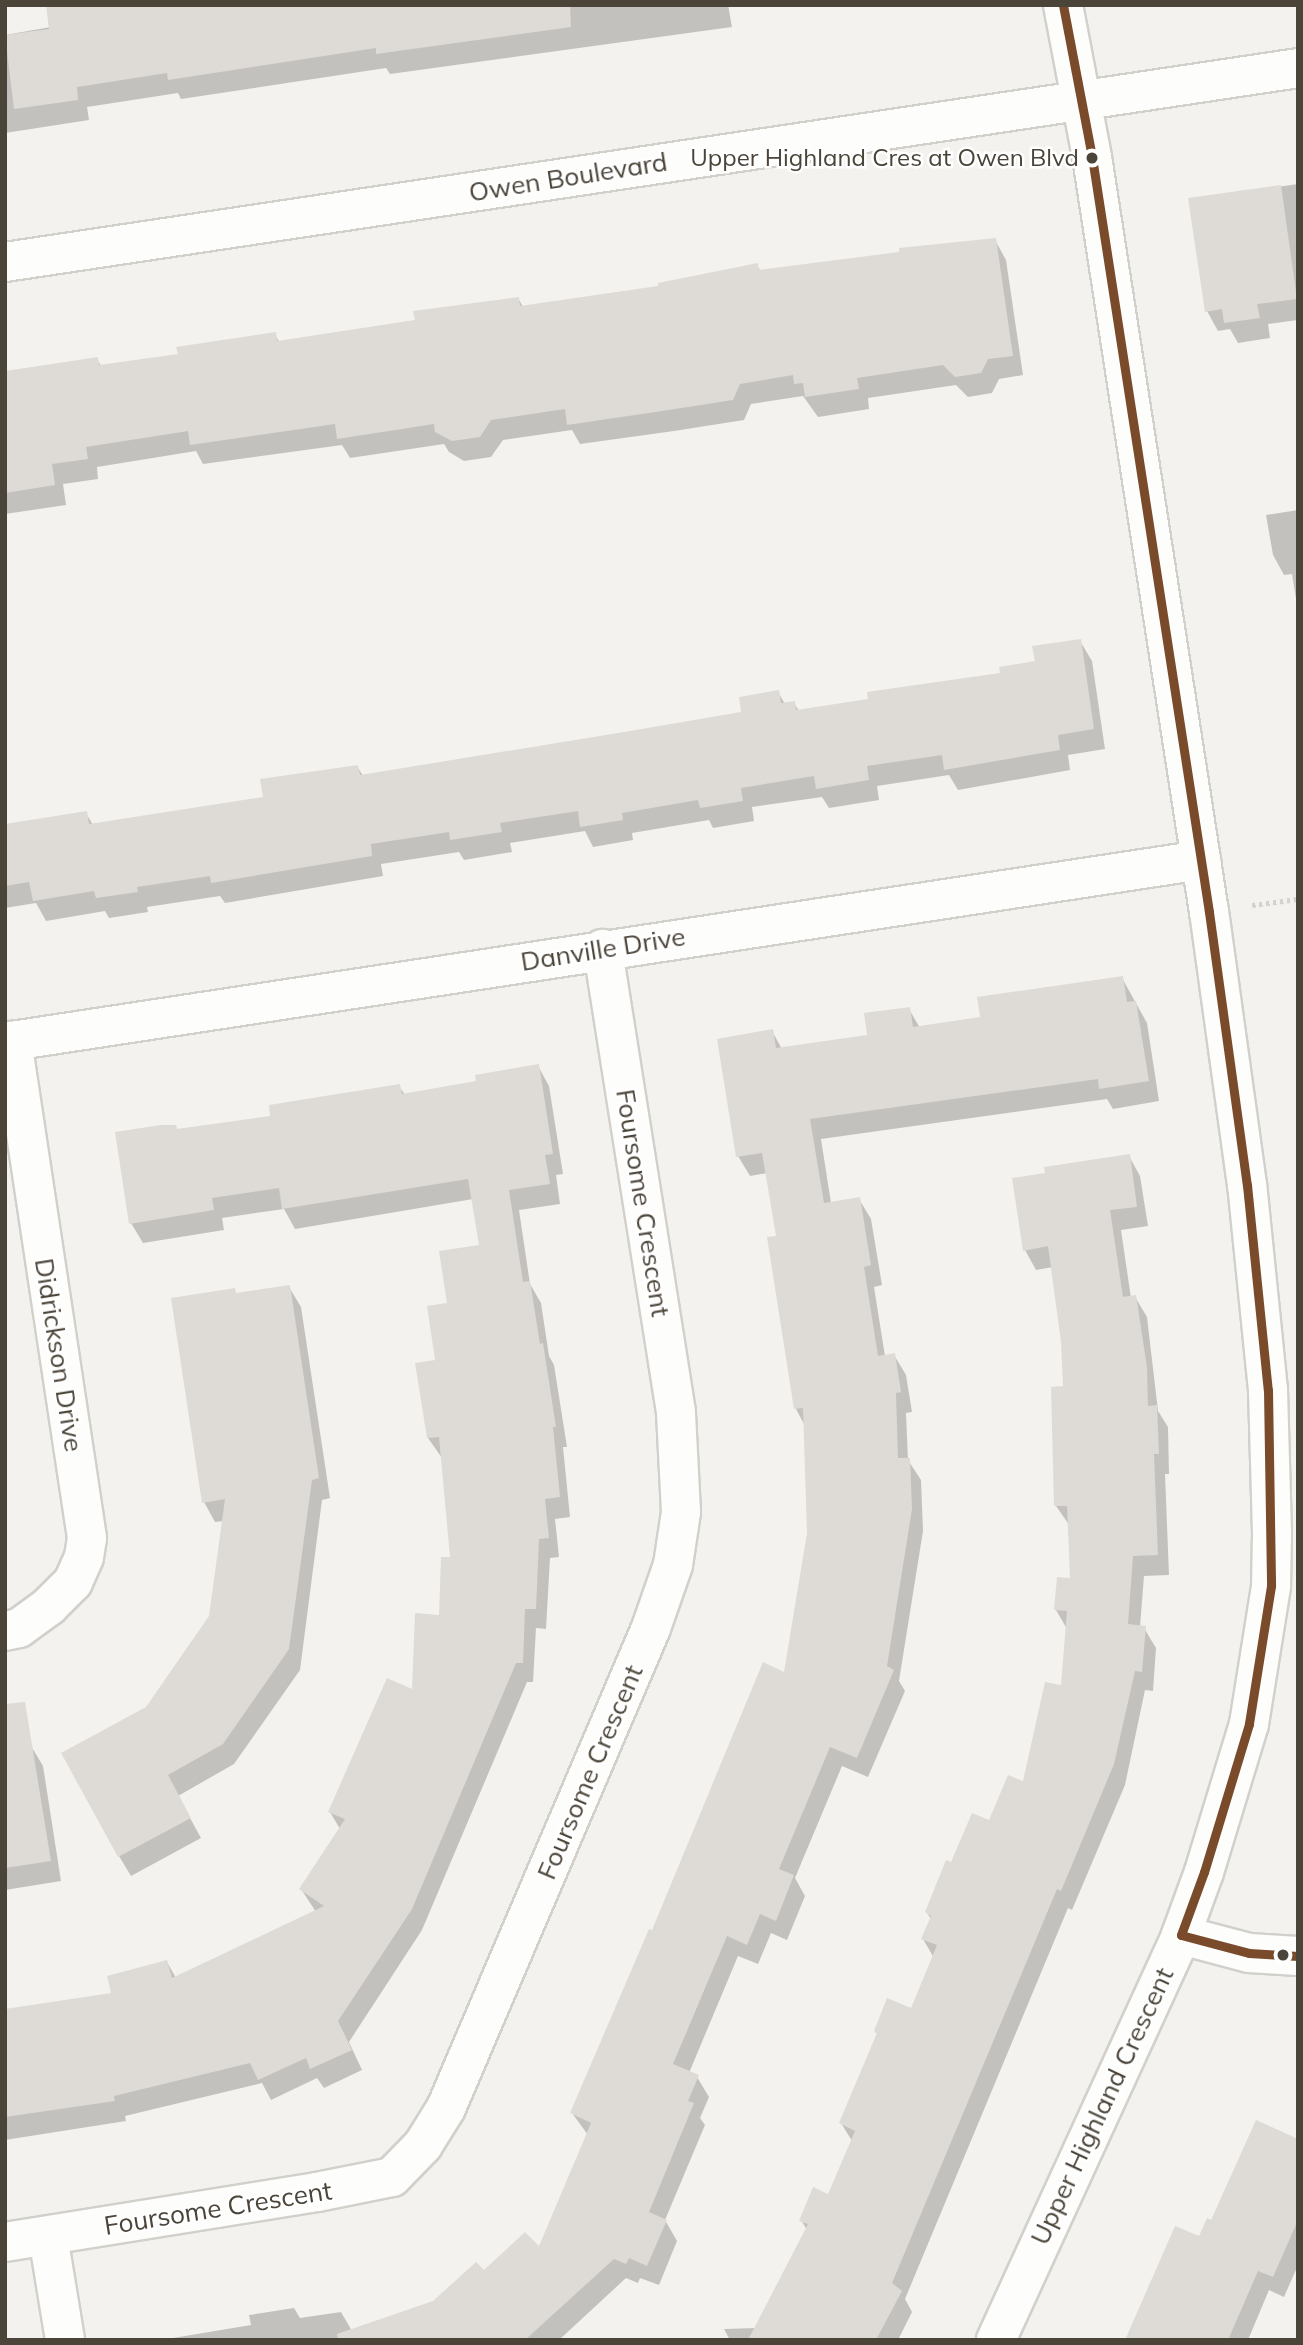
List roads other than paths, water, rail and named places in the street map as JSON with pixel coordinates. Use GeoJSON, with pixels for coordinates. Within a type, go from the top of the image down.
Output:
{"type":"FeatureCollection","features":[{"type":"Feature","properties":{"kind":"street","name":"Upper Highland Crescent"},"geometry":{"type":"LineString","coordinates":[[996,2340],[1181,1935],[1205,1872],[1248,1724],[1270,1586],[1272,1533],[1268,1390],[1247,1185],[1201,860],[1083,100],[1063,5]]}},
{"type":"Feature","properties":{"kind":"street","name":"Owen Boulevard"},"geometry":{"type":"LineString","coordinates":[[5,262],[1298,68]]}},
{"type":"Feature","properties":{"kind":"street","name":"Danville Drive"},"geometry":{"type":"LineString","coordinates":[[9,1041],[1201,860]]}},
{"type":"Feature","properties":{"kind":"street","name":"Foursome Crescent"},"geometry":{"type":"LineString","coordinates":[[5,2242],[392,2177],[423,2145],[446,2108],[651,1628],[673,1565],[681,1512],[676,1412],[603,949]]}},
{"type":"Feature","properties":{"kind":"street","name":"Didrickson Drive"},"geometry":{"type":"LineString","coordinates":[[5,1630],[19,1628],[49,1606],[73,1583],[84,1557],[87,1538],[9,1041]]}},
{"type":"Feature","properties":{"kind":"street"},"geometry":{"type":"LineString","coordinates":[[1181,1935],[1249,1953],[1298,1956]]}},
{"type":"Feature","properties":{"kind":"street"},"geometry":{"type":"LineString","coordinates":[[48,2236],[65,2340]]}},
{"type":"Feature","properties":{"kind":"place","name":"Upper Highland Cres at Owen Blvd"},"geometry":{"type":"Point","coordinates":[1092,158]}}]}
